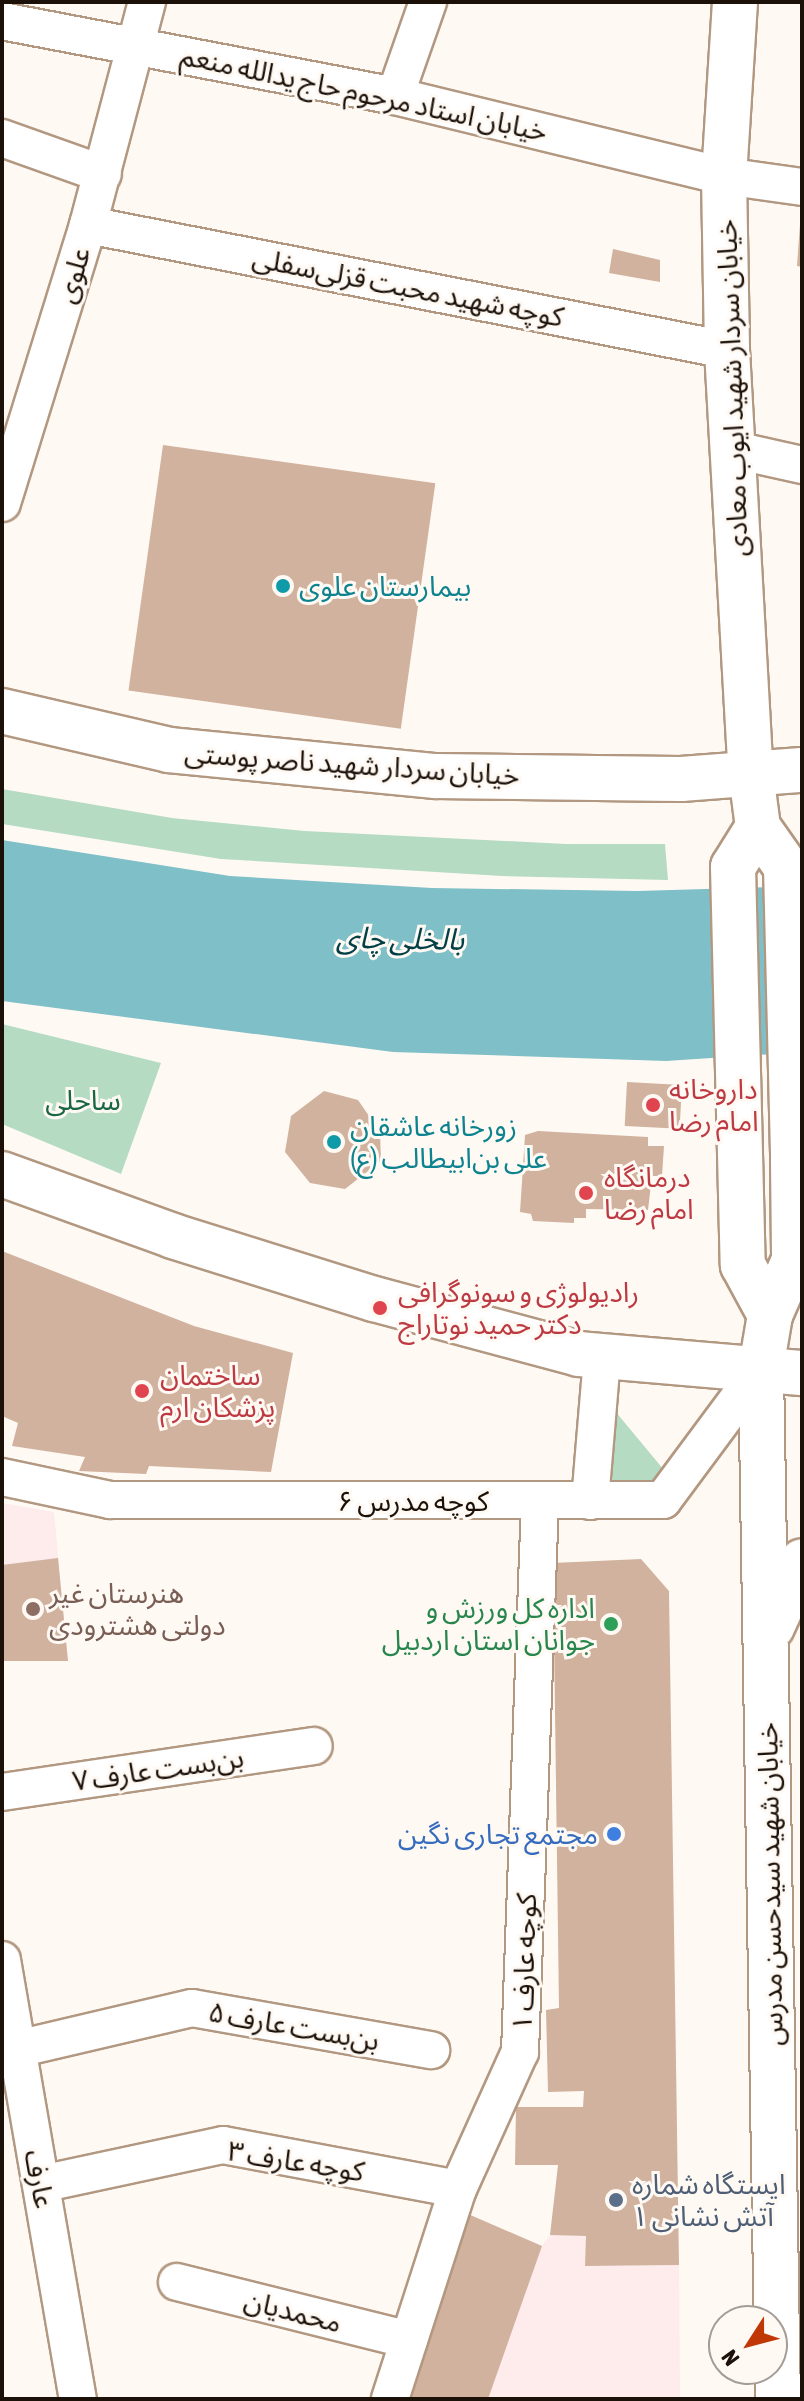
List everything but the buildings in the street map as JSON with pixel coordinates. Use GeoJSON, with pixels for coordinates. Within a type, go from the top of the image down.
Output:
{"type":"FeatureCollection","features":[{"type":"Feature","properties":{"kind":"main road","name":"خیابان سردار شهید ایوب معادی"},"geometry":{"type":"LineString","coordinates":[[735,2],[724,176],[727,350],[751,774],[758,827]]}},
{"type":"Feature","properties":{"kind":"main road","name":"خیابان سردار شهید ناصر پوستی"},"geometry":{"type":"LineString","coordinates":[[2,711],[169,750],[436,776],[681,779],[802,770]]}},
{"type":"Feature","properties":{"kind":"main road","name":"خیابان شهید سیدحسن مدرس"},"geometry":{"type":"LineString","coordinates":[[758,827],[786,867],[793,1160],[794,1260],[770,1315],[782,1371],[766,1644],[788,2156],[778,2399]]}},
{"type":"Feature","properties":{"kind":"main road"},"geometry":{"type":"LineString","coordinates":[[758,827],[733,876],[743,1265],[770,1315]]}},
{"type":"Feature","properties":{"kind":"main road"},"geometry":{"type":"LineString","coordinates":[[2,1174],[173,1236],[374,1299],[602,1357],[782,1371]]}},
{"type":"Feature","properties":{"kind":"main road"},"geometry":{"type":"LineString","coordinates":[[766,1644],[802,1561]]}},
{"type":"Feature","properties":{"kind":"street","name":"علوی"},"geometry":{"type":"LineString","coordinates":[[2,503],[103,174],[147,2]]}},
{"type":"Feature","properties":{"kind":"street"},"geometry":{"type":"LineString","coordinates":[[395,96],[428,2]]}},
{"type":"Feature","properties":{"kind":"street","name":"خیابان استاد مرحوم حاج یدالله منعم"},"geometry":{"type":"LineString","coordinates":[[21,16],[135,44],[395,96],[724,176],[802,187]]}},
{"type":"Feature","properties":{"kind":"street"},"geometry":{"type":"LineString","coordinates":[[2,138],[103,174]]}},
{"type":"Feature","properties":{"kind":"street","name":"کوچه شهید محبت قزلی‌سفلی"},"geometry":{"type":"LineString","coordinates":[[88,225],[727,350]]}},
{"type":"Feature","properties":{"kind":"street"},"geometry":{"type":"LineString","coordinates":[[735,450],[802,465]]}},
{"type":"Feature","properties":{"kind":"street"},"geometry":{"type":"LineString","coordinates":[[590,1501],[602,1357]]}},
{"type":"Feature","properties":{"kind":"street","name":"کوچه مدرس ۶"},"geometry":{"type":"LineString","coordinates":[[2,1477],[110,1500],[663,1500],[782,1371]]}},
{"type":"Feature","properties":{"kind":"street","name":"کوچه عارف ۱"},"geometry":{"type":"LineString","coordinates":[[390,2399],[458,2189],[520,2052],[540,1501]]}},
{"type":"Feature","properties":{"kind":"street","name":"بن‌بست عارف ۷"},"geometry":{"type":"LineString","coordinates":[[2,1792],[314,1746]]}},
{"type":"Feature","properties":{"kind":"street","name":"عارف"},"geometry":{"type":"LineString","coordinates":[[2,1960],[78,2399]]}},
{"type":"Feature","properties":{"kind":"street","name":"بن‌بست عارف ۵"},"geometry":{"type":"LineString","coordinates":[[17,2049],[192,2008],[431,2050]]}},
{"type":"Feature","properties":{"kind":"street","name":"کوچه عارف ۳"},"geometry":{"type":"LineString","coordinates":[[41,2184],[223,2145],[458,2189]]}},
{"type":"Feature","properties":{"kind":"street","name":"محمدیان"},"geometry":{"type":"LineString","coordinates":[[177,2282],[409,2340]]}},
{"type":"Feature","properties":{"kind":"shaded area","name":"هنرستان غیر دولتی هشترودی"},"geometry":{"type":"Polygon","coordinates":[[[2,1503],[54,1512],[68,1661],[2,1661],[2,1503]]]}},
{"type":"Feature","properties":{"kind":"shaded area"},"geometry":{"type":"Polygon","coordinates":[[[468,2214],[542,2246],[550,2235],[586,2236],[586,2266],[679,2265],[680,2399],[406,2399],[468,2214]]]}},
{"type":"Feature","properties":{"kind":"green space"},"geometry":{"type":"Polygon","coordinates":[[[2,789],[172,818],[305,831],[566,844],[665,844],[668,880],[502,876],[221,859],[2,824],[2,789]]]}},
{"type":"Feature","properties":{"kind":"green space","name":"ساحلی"},"geometry":{"type":"Polygon","coordinates":[[[2,1024],[161,1063],[121,1174],[2,1124],[2,1024]]]}},
{"type":"Feature","properties":{"kind":"green space"},"geometry":{"type":"Polygon","coordinates":[[[610,1405],[664,1470],[665,1490],[600,1490],[610,1405]]]}},
{"type":"Feature","properties":{"kind":"water","name":"بالخلی چای"},"geometry":{"type":"Polygon","coordinates":[[[2,840],[230,876],[432,888],[638,891],[802,886],[802,1052],[666,1061],[393,1052],[2,1001],[2,840]]]}},
{"type":"Feature","properties":{"kind":"place","name":"بیمارستان علوی"},"geometry":{"type":"Point","coordinates":[283,586]}},
{"type":"Feature","properties":{"kind":"place","name":"داروخانه امام رضا"},"geometry":{"type":"Point","coordinates":[653,1105]}},
{"type":"Feature","properties":{"kind":"place","name":"زورخانه عاشقان علی بن‌ابیطالب (ع)"},"geometry":{"type":"Point","coordinates":[334,1142]}},
{"type":"Feature","properties":{"kind":"place","name":"درمانگاه امام رضا"},"geometry":{"type":"Point","coordinates":[586,1193]}},
{"type":"Feature","properties":{"kind":"place","name":"رادیولوژی و سونوگرافی دکتر حمید نوتاراج"},"geometry":{"type":"Point","coordinates":[380,1308]}},
{"type":"Feature","properties":{"kind":"place","name":"ساختمان پزشکان ارم"},"geometry":{"type":"Point","coordinates":[142,1391]}},
{"type":"Feature","properties":{"kind":"place","name":"هنرستان غیر دولتی هشترودی"},"geometry":{"type":"Point","coordinates":[33,1609]}},
{"type":"Feature","properties":{"kind":"place","name":"اداره کل ورزش و جوانان استان اردبیل"},"geometry":{"type":"Point","coordinates":[611,1624]}},
{"type":"Feature","properties":{"kind":"place","name":"مجتمع تجاری نگین"},"geometry":{"type":"Point","coordinates":[614,1834]}},
{"type":"Feature","properties":{"kind":"place","name":"ایستگاه شماره ۱ آتش نشانی"},"geometry":{"type":"Point","coordinates":[616,2200]}}]}
